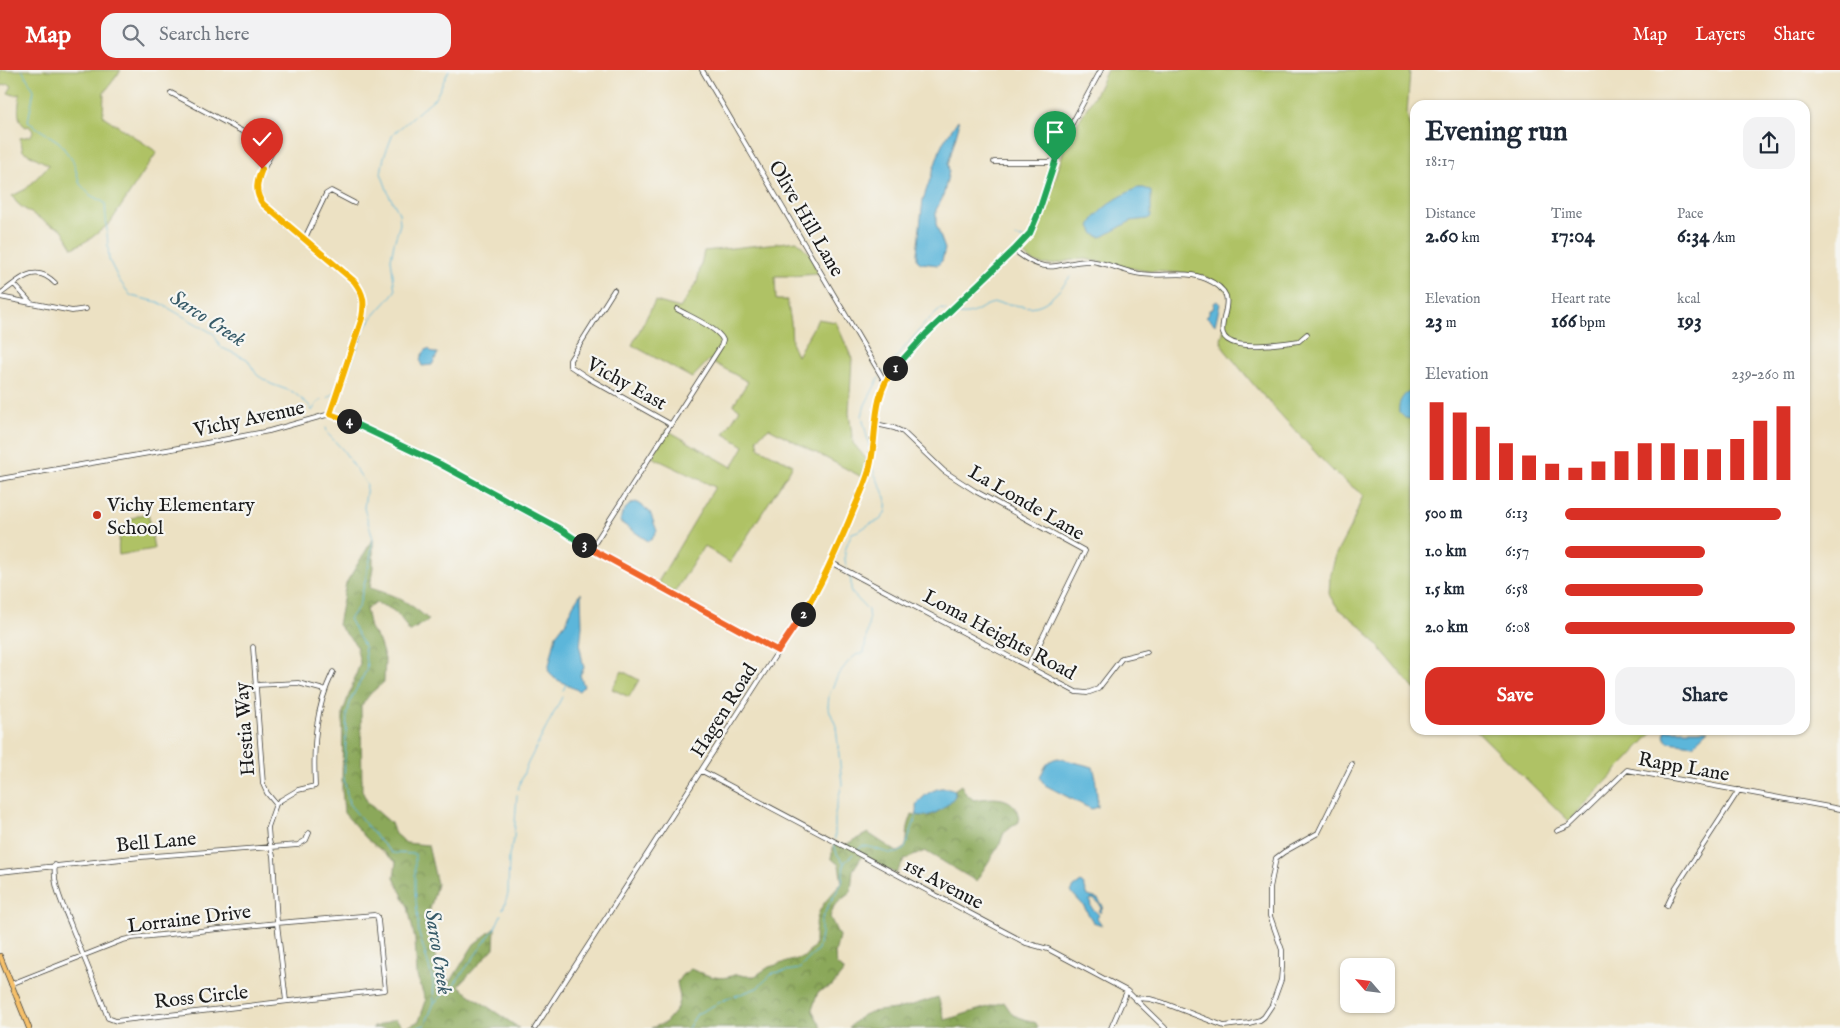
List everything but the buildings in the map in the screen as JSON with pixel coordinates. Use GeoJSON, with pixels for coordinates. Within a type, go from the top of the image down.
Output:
{"type":"FeatureCollection","features":[{"type":"Feature","properties":{"kind":"main road"},"geometry":{"type":"LineString","coordinates":[[0,956],[29,1028]]}},
{"type":"Feature","properties":{"kind":"street","name":"Olive Hill Lane"},"geometry":{"type":"LineString","coordinates":[[702,70],[885,382]]}},
{"type":"Feature","properties":{"kind":"street","name":"Hagen Road"},"geometry":{"type":"LineString","coordinates":[[535,1028],[820,586],[832,563],[868,474],[879,400],[885,382],[926,334],[1014,250],[1028,234],[1038,214],[1067,130],[1101,70]]}},
{"type":"Feature","properties":{"kind":"street"},"geometry":{"type":"LineString","coordinates":[[171,93],[273,150],[258,180],[259,199],[268,209],[354,281],[364,299],[362,318],[330,414]]}},
{"type":"Feature","properties":{"kind":"street"},"geometry":{"type":"LineString","coordinates":[[994,162],[1055,162]]}},
{"type":"Feature","properties":{"kind":"street"},"geometry":{"type":"LineString","coordinates":[[304,240],[326,194],[330,191],[354,203]]}},
{"type":"Feature","properties":{"kind":"street"},"geometry":{"type":"LineString","coordinates":[[1014,250],[1028,260],[1042,266],[1090,261],[1142,274],[1186,274],[1205,279],[1220,288],[1225,295],[1226,305],[1223,333],[1229,341],[1238,344],[1299,341],[1306,334]]}},
{"type":"Feature","properties":{"kind":"street"},"geometry":{"type":"LineString","coordinates":[[0,296],[25,275],[33,273],[40,274],[55,283]]}},
{"type":"Feature","properties":{"kind":"street"},"geometry":{"type":"LineString","coordinates":[[14,284],[32,304]]}},
{"type":"Feature","properties":{"kind":"street","name":"Vichy East"},"geometry":{"type":"LineString","coordinates":[[614,290],[570,360],[570,366],[582,375],[670,424]]}},
{"type":"Feature","properties":{"kind":"street"},"geometry":{"type":"LineString","coordinates":[[0,296],[72,311],[86,309]]}},
{"type":"Feature","properties":{"kind":"street","name":"Vichy East"},"geometry":{"type":"LineString","coordinates":[[591,549],[723,340],[722,336],[715,331],[677,309]]}},
{"type":"Feature","properties":{"kind":"street","name":"Vichy Avenue"},"geometry":{"type":"LineString","coordinates":[[0,479],[269,431],[330,414],[348,420],[440,464],[778,651]]}},
{"type":"Feature","properties":{"kind":"street","name":"La Londe Lane"},"geometry":{"type":"LineString","coordinates":[[876,424],[903,432],[944,471],[975,491],[1085,551],[1028,666]]}},
{"type":"Feature","properties":{"kind":"street","name":"Loma Heights Road"},"geometry":{"type":"LineString","coordinates":[[832,563],[1076,692],[1088,693],[1098,689],[1122,658],[1147,652]]}},
{"type":"Feature","properties":{"kind":"street","name":"Hestia Way"},"geometry":{"type":"LineString","coordinates":[[253,647],[263,784],[266,793],[276,804]]}},
{"type":"Feature","properties":{"kind":"street"},"geometry":{"type":"LineString","coordinates":[[286,1001],[277,923],[273,856],[268,827],[276,804],[298,790],[314,786],[314,736],[324,690],[333,672]]}},
{"type":"Feature","properties":{"kind":"street"},"geometry":{"type":"LineString","coordinates":[[255,685],[298,683],[324,690]]}},
{"type":"Feature","properties":{"kind":"street"},"geometry":{"type":"LineString","coordinates":[[1135,998],[1150,999],[1164,1003],[1224,1026],[1249,1023],[1264,1017],[1272,1005],[1282,968],[1282,950],[1270,916],[1270,888],[1276,858],[1318,833],[1352,764]]}},
{"type":"Feature","properties":{"kind":"street","name":"Rapp Lane"},"geometry":{"type":"LineString","coordinates":[[1557,831],[1569,826],[1627,770],[1739,790]]}},
{"type":"Feature","properties":{"kind":"street","name":"1st Avenue"},"geometry":{"type":"LineString","coordinates":[[702,771],[1020,940],[1048,949],[1127,991],[1165,1028]]}},
{"type":"Feature","properties":{"kind":"street"},"geometry":{"type":"LineString","coordinates":[[1667,906],[1739,790],[1840,809]]}},
{"type":"Feature","properties":{"kind":"street","name":"Bell Lane"},"geometry":{"type":"LineString","coordinates":[[0,872],[270,846],[298,845],[306,840],[309,833]]}},
{"type":"Feature","properties":{"kind":"street","name":"Ross Circle"},"geometry":{"type":"LineString","coordinates":[[55,866],[58,891],[108,1018],[113,1021],[385,990],[377,916]]}},
{"type":"Feature","properties":{"kind":"street","name":"Lorraine Drive"},"geometry":{"type":"LineString","coordinates":[[11,984],[132,938],[277,923],[377,916]]}},
{"type":"Feature","properties":{"kind":"street"},"geometry":{"type":"LineString","coordinates":[[1111,1028],[1127,991]]}},
{"type":"Feature","properties":{"kind":"green space"},"geometry":{"type":"Polygon","coordinates":[[[0,70],[121,70],[104,93],[103,116],[157,152],[110,223],[90,239],[73,248],[62,229],[49,224],[23,208],[12,196],[26,189],[49,165],[23,151],[20,138],[31,136],[33,131],[20,120],[18,112],[20,94],[8,93],[12,86],[9,84],[1,86],[0,94],[0,70]]]}},
{"type":"Feature","properties":{"kind":"green space"},"geometry":{"type":"Polygon","coordinates":[[[1107,70],[1410,70],[1407,114],[1410,124],[1410,684],[1363,628],[1338,608],[1329,595],[1330,577],[1336,554],[1352,524],[1363,495],[1326,464],[1258,390],[1224,349],[1221,340],[1230,306],[1229,292],[1215,281],[1203,276],[1186,273],[1146,271],[1085,259],[1043,264],[1035,262],[1018,249],[1034,234],[1051,194],[1066,142],[1097,91],[1107,70]]]}},
{"type":"Feature","properties":{"kind":"green space"},"geometry":{"type":"Polygon","coordinates":[[[797,241],[810,254],[818,274],[775,276],[776,300],[787,300],[791,322],[792,345],[797,356],[818,319],[836,322],[852,359],[849,413],[853,443],[868,461],[862,477],[769,428],[757,438],[759,448],[793,465],[730,563],[704,546],[674,593],[658,582],[715,487],[652,457],[667,430],[732,467],[744,446],[724,434],[740,409],[733,405],[748,382],[709,360],[692,378],[632,345],[655,301],[680,308],[697,282],[704,251],[797,241]]]}},
{"type":"Feature","properties":{"kind":"green space"},"geometry":{"type":"Polygon","coordinates":[[[148,513],[154,549],[119,555],[119,540],[124,527],[133,518],[148,513]]]}},
{"type":"Feature","properties":{"kind":"green space"},"geometry":{"type":"Polygon","coordinates":[[[373,539],[373,567],[370,588],[402,600],[429,620],[409,632],[399,616],[387,607],[375,603],[366,609],[370,628],[379,641],[385,659],[384,682],[371,693],[361,706],[362,791],[368,803],[391,823],[395,834],[406,843],[428,845],[437,884],[429,913],[437,968],[446,974],[449,984],[474,944],[495,928],[494,948],[459,985],[466,992],[519,1028],[405,1028],[419,1021],[426,1001],[417,976],[415,940],[408,907],[394,878],[396,862],[367,839],[344,813],[342,789],[343,712],[360,663],[356,645],[338,625],[346,583],[373,539]]]}},
{"type":"Feature","properties":{"kind":"green space"},"geometry":{"type":"Polygon","coordinates":[[[622,671],[639,680],[629,697],[612,689],[622,671]]]}},
{"type":"Feature","properties":{"kind":"green space"},"geometry":{"type":"Polygon","coordinates":[[[1481,735],[1650,735],[1569,821],[1481,735]]]}},
{"type":"Feature","properties":{"kind":"green space"},"geometry":{"type":"Polygon","coordinates":[[[961,785],[966,794],[974,800],[997,798],[1010,802],[1018,813],[1019,822],[1004,832],[1000,844],[976,881],[925,851],[904,860],[896,874],[862,856],[853,870],[851,892],[834,906],[830,917],[839,936],[835,954],[836,964],[844,971],[832,986],[818,992],[812,1010],[822,1028],[651,1028],[665,1023],[676,1010],[680,998],[677,982],[682,975],[691,969],[719,978],[736,974],[755,976],[769,967],[804,957],[815,945],[817,917],[823,904],[842,883],[839,865],[831,858],[834,844],[843,846],[868,833],[897,852],[906,845],[912,814],[926,816],[937,812],[956,794],[954,790],[961,785]]]}},
{"type":"Feature","properties":{"kind":"green space"},"geometry":{"type":"Polygon","coordinates":[[[938,997],[945,1020],[1004,1002],[1013,1015],[1036,1023],[1038,1028],[849,1028],[865,1014],[900,1008],[938,997]]]}},
{"type":"Feature","properties":{"kind":"green space"},"geometry":{"type":"Polygon","coordinates":[[[395,1019],[405,1028],[372,1028],[395,1019]]]}},
{"type":"Feature","properties":{"kind":"water"},"geometry":{"type":"Polygon","coordinates":[[[958,120],[959,125],[948,164],[949,171],[943,197],[936,210],[936,224],[945,249],[942,261],[938,265],[921,263],[917,260],[917,253],[923,200],[942,144],[958,120]]]}},
{"type":"Feature","properties":{"kind":"water"},"geometry":{"type":"Polygon","coordinates":[[[1137,188],[1151,191],[1151,217],[1131,221],[1104,236],[1100,237],[1094,234],[1090,226],[1098,214],[1117,199],[1137,188]]]}},
{"type":"Feature","properties":{"kind":"water"},"geometry":{"type":"Polygon","coordinates":[[[1217,301],[1220,304],[1215,325],[1206,316],[1209,314],[1209,310],[1213,309],[1214,303],[1217,301]]]}},
{"type":"Feature","properties":{"kind":"water"},"geometry":{"type":"Polygon","coordinates":[[[427,349],[433,353],[438,353],[432,365],[422,366],[421,357],[427,349]]]}},
{"type":"Feature","properties":{"kind":"water"},"geometry":{"type":"Polygon","coordinates":[[[1410,390],[1410,419],[1405,418],[1399,412],[1399,404],[1410,390]]]}},
{"type":"Feature","properties":{"kind":"water"},"geometry":{"type":"Polygon","coordinates":[[[636,502],[650,512],[657,531],[652,539],[648,541],[620,522],[629,505],[636,502]]]}},
{"type":"Feature","properties":{"kind":"water"},"geometry":{"type":"Polygon","coordinates":[[[581,593],[582,626],[580,648],[584,668],[580,675],[584,686],[579,691],[554,678],[548,670],[556,635],[566,622],[573,605],[581,593]]]}},
{"type":"Feature","properties":{"kind":"water"},"geometry":{"type":"Polygon","coordinates":[[[1704,735],[1693,745],[1668,742],[1664,736],[1704,735]]]}},
{"type":"Feature","properties":{"kind":"water"},"geometry":{"type":"Polygon","coordinates":[[[1058,758],[1093,767],[1098,807],[1092,809],[1045,785],[1040,778],[1043,771],[1046,765],[1058,758]]]}},
{"type":"Feature","properties":{"kind":"water"},"geometry":{"type":"Polygon","coordinates":[[[940,788],[955,790],[955,796],[938,812],[927,816],[917,815],[916,806],[921,800],[929,793],[940,788]]]}},
{"type":"Feature","properties":{"kind":"water"},"geometry":{"type":"Polygon","coordinates":[[[1081,882],[1088,896],[1098,899],[1103,906],[1100,913],[1098,911],[1101,908],[1100,904],[1093,899],[1090,900],[1091,907],[1099,915],[1097,918],[1102,925],[1093,922],[1083,905],[1071,892],[1081,882]]]}},
{"type":"Feature","properties":{"kind":"waterway","name":"Sarco Creek"},"geometry":{"type":"LineString","coordinates":[[22,70],[34,90],[28,122],[59,142],[73,161],[80,184],[90,195],[105,203],[109,260],[119,280],[131,296],[158,302],[214,334],[220,347],[247,359],[257,375],[271,384],[293,392],[309,405],[312,411],[317,403],[322,400]]}},
{"type":"Feature","properties":{"kind":"waterway"},"geometry":{"type":"LineString","coordinates":[[365,328],[395,291],[391,259],[400,224],[399,213],[389,195],[381,173],[384,157],[393,134],[436,97],[449,70]]}},
{"type":"Feature","properties":{"kind":"waterway"},"geometry":{"type":"LineString","coordinates":[[1016,237],[1023,238]]}},
{"type":"Feature","properties":{"kind":"waterway"},"geometry":{"type":"LineString","coordinates":[[1027,238],[1035,238]]}},
{"type":"Feature","properties":{"kind":"waterway"},"geometry":{"type":"LineString","coordinates":[[952,312],[960,314],[971,313],[995,303],[1037,306],[1054,296],[1070,277]]}},
{"type":"Feature","properties":{"kind":"waterway"},"geometry":{"type":"LineString","coordinates":[[883,373],[927,321],[941,309],[946,310]]}},
{"type":"Feature","properties":{"kind":"waterway"},"geometry":{"type":"LineString","coordinates":[[343,386],[363,333]]}},
{"type":"Feature","properties":{"kind":"waterway"},"geometry":{"type":"LineString","coordinates":[[870,449],[862,416],[865,405],[879,378]]}},
{"type":"Feature","properties":{"kind":"waterway"},"geometry":{"type":"LineString","coordinates":[[328,398],[336,392]]}},
{"type":"Feature","properties":{"kind":"waterway","name":"Sarco Creek"},"geometry":{"type":"LineString","coordinates":[[326,428],[328,434],[343,450],[367,485],[364,508],[373,539],[359,606],[349,619],[364,646],[367,669],[352,697],[347,713],[344,779],[349,804],[378,839],[392,853],[415,854],[415,890],[419,934],[433,980],[434,1003],[425,1025],[416,1028]]}},
{"type":"Feature","properties":{"kind":"waterway"},"geometry":{"type":"LineString","coordinates":[[847,568],[845,550],[852,533],[879,521],[885,513],[886,499],[872,466]]}},
{"type":"Feature","properties":{"kind":"waterway"},"geometry":{"type":"LineString","coordinates":[[835,839],[835,813],[842,784],[836,726],[828,707],[829,695],[838,675],[848,662],[856,655],[864,653],[869,620],[868,610],[851,592],[849,575]]}},
{"type":"Feature","properties":{"kind":"waterway"},"geometry":{"type":"LineString","coordinates":[[563,691],[566,684]]}},
{"type":"Feature","properties":{"kind":"waterway"},"geometry":{"type":"LineString","coordinates":[[518,789],[526,767],[562,697]]}},
{"type":"Feature","properties":{"kind":"waterway"},"geometry":{"type":"LineString","coordinates":[[503,909],[508,894],[509,855],[514,837],[517,795]]}},
{"type":"Feature","properties":{"kind":"waterway"},"geometry":{"type":"LineString","coordinates":[[858,850],[862,846],[890,853],[900,852],[905,848],[917,815]]}},
{"type":"Feature","properties":{"kind":"waterway"},"geometry":{"type":"LineString","coordinates":[[834,844],[837,854],[844,863]]}},
{"type":"Feature","properties":{"kind":"waterway"},"geometry":{"type":"LineString","coordinates":[[688,1028],[697,1014],[724,1000],[757,988],[773,973],[799,969],[818,949],[821,921],[842,883],[844,863],[853,854]]}},
{"type":"Feature","properties":{"kind":"waterway"},"geometry":{"type":"LineString","coordinates":[[434,1003],[452,987],[495,928],[501,915]]}},
{"type":"Feature","properties":{"kind":"place","name":"Vichy Elementary School"},"geometry":{"type":"Point","coordinates":[97,515]}},
{"type":"Feature","properties":{"kind":"route"},"geometry":{"type":"LineString","coordinates":[[262,169],[257,187],[259,199],[263,204],[354,281],[363,295],[365,305],[362,318],[336,402],[330,414],[348,420],[440,464],[778,651],[820,586],[832,563],[868,474],[879,400],[885,382],[926,334],[1030,233],[1036,222],[1055,162]]}}]}
